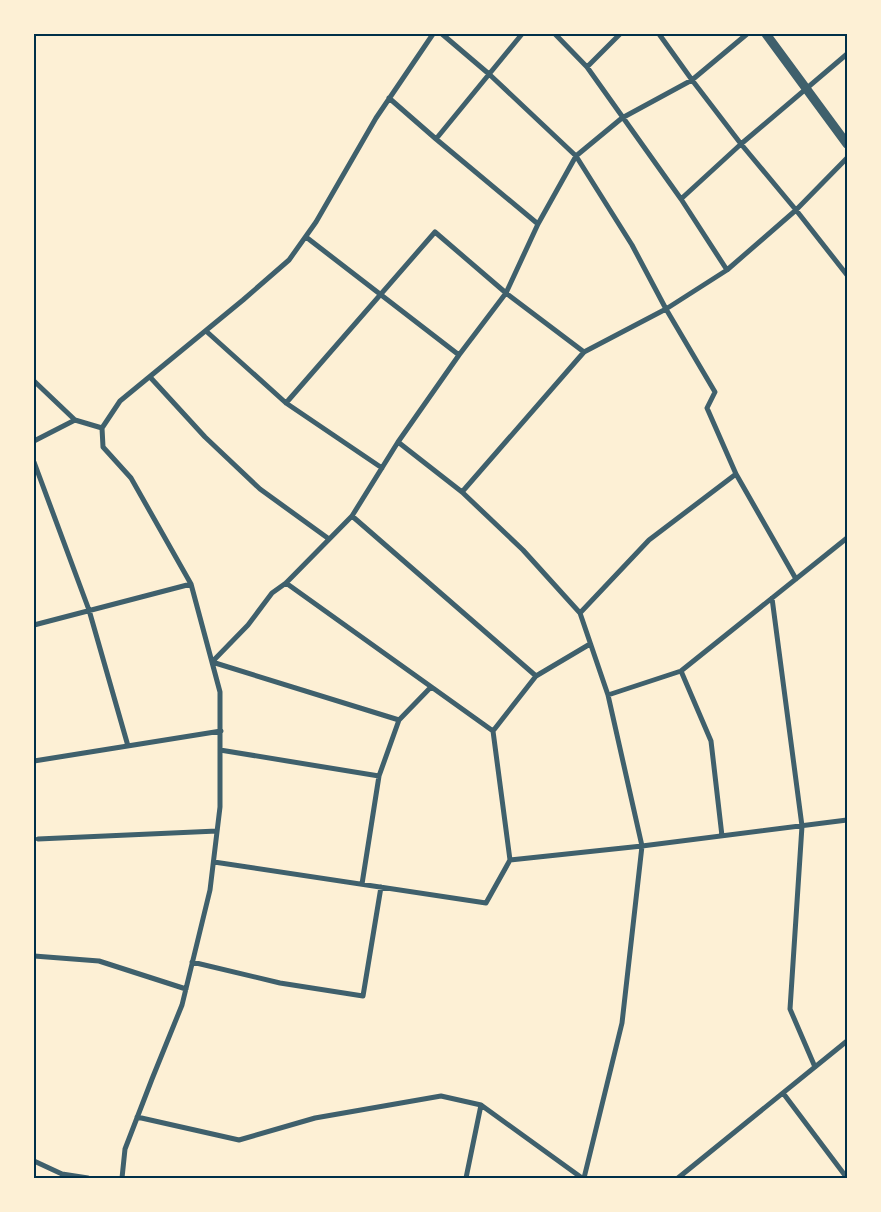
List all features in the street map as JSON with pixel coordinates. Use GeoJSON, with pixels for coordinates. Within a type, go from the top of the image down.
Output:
{"type":"FeatureCollection","features":[{"type":"Feature","properties":{"kind":"street"},"geometry":{"type":"LineString","coordinates":[[122,1178],[125,1149],[182,1005],[210,890],[220,806],[220,692],[191,584],[131,478],[102,446],[102,428],[120,402],[289,260],[316,222],[376,118],[433,34]]}},
{"type":"Feature","properties":{"kind":"street"},"geometry":{"type":"LineString","coordinates":[[442,34],[489,74],[576,156],[632,245],[666,309],[715,392],[706,408],[736,474],[796,579]]}},
{"type":"Feature","properties":{"kind":"street"},"geometry":{"type":"LineString","coordinates":[[436,139],[522,34]]}},
{"type":"Feature","properties":{"kind":"street"},"geometry":{"type":"LineString","coordinates":[[555,34],[587,67],[681,199],[726,270]]}},
{"type":"Feature","properties":{"kind":"street"},"geometry":{"type":"LineString","coordinates":[[587,67],[620,34]]}},
{"type":"Feature","properties":{"kind":"street"},"geometry":{"type":"LineString","coordinates":[[659,34],[741,144],[846,273]]}},
{"type":"Feature","properties":{"kind":"street"},"geometry":{"type":"LineString","coordinates":[[212,662],[248,625],[272,594],[286,583],[352,516],[398,442],[459,355],[506,293],[538,224],[576,156],[622,118],[692,80],[747,34]]}},
{"type":"Feature","properties":{"kind":"street"},"geometry":{"type":"LineString","coordinates":[[766,34],[847,144]]}},
{"type":"Feature","properties":{"kind":"street"},"geometry":{"type":"LineString","coordinates":[[681,199],[741,144],[847,54]]}},
{"type":"Feature","properties":{"kind":"street"},"geometry":{"type":"LineString","coordinates":[[389,98],[538,224]]}},
{"type":"Feature","properties":{"kind":"street"},"geometry":{"type":"LineString","coordinates":[[462,492],[584,352],[666,309],[726,270],[796,210],[847,158]]}},
{"type":"Feature","properties":{"kind":"street"},"geometry":{"type":"LineString","coordinates":[[286,403],[435,232],[506,293],[584,352]]}},
{"type":"Feature","properties":{"kind":"street"},"geometry":{"type":"LineString","coordinates":[[306,237],[459,355]]}},
{"type":"Feature","properties":{"kind":"street"},"geometry":{"type":"LineString","coordinates":[[206,331],[286,403],[382,468]]}},
{"type":"Feature","properties":{"kind":"street"},"geometry":{"type":"LineString","coordinates":[[150,377],[205,437],[260,489],[329,539]]}},
{"type":"Feature","properties":{"kind":"street"},"geometry":{"type":"LineString","coordinates":[[34,381],[75,420],[102,428]]}},
{"type":"Feature","properties":{"kind":"street"},"geometry":{"type":"LineString","coordinates":[[34,441],[75,420]]}},
{"type":"Feature","properties":{"kind":"street"},"geometry":{"type":"LineString","coordinates":[[137,1117],[240,1140],[315,1118],[441,1096],[481,1105],[583,1178],[622,1023],[642,846],[608,695],[580,614],[523,550],[462,492],[398,442]]}},
{"type":"Feature","properties":{"kind":"street"},"geometry":{"type":"LineString","coordinates":[[34,462],[90,610],[128,746]]}},
{"type":"Feature","properties":{"kind":"street"},"geometry":{"type":"LineString","coordinates":[[580,614],[649,540],[736,474]]}},
{"type":"Feature","properties":{"kind":"street"},"geometry":{"type":"LineString","coordinates":[[352,516],[536,676]]}},
{"type":"Feature","properties":{"kind":"street"},"geometry":{"type":"LineString","coordinates":[[608,695],[681,671],[847,538]]}},
{"type":"Feature","properties":{"kind":"street"},"geometry":{"type":"LineString","coordinates":[[286,583],[493,731]]}},
{"type":"Feature","properties":{"kind":"street"},"geometry":{"type":"LineString","coordinates":[[34,625],[191,584]]}},
{"type":"Feature","properties":{"kind":"street"},"geometry":{"type":"LineString","coordinates":[[772,598],[802,826],[790,1009],[815,1067]]}},
{"type":"Feature","properties":{"kind":"street"},"geometry":{"type":"LineString","coordinates":[[214,862],[486,903],[510,860],[493,731],[536,676],[590,644]]}},
{"type":"Feature","properties":{"kind":"street"},"geometry":{"type":"LineString","coordinates":[[212,662],[399,720]]}},
{"type":"Feature","properties":{"kind":"street"},"geometry":{"type":"LineString","coordinates":[[681,671],[711,741],[722,836]]}},
{"type":"Feature","properties":{"kind":"street"},"geometry":{"type":"LineString","coordinates":[[362,884],[379,776],[399,720],[431,687]]}},
{"type":"Feature","properties":{"kind":"street"},"geometry":{"type":"LineString","coordinates":[[34,761],[221,731]]}},
{"type":"Feature","properties":{"kind":"street"},"geometry":{"type":"LineString","coordinates":[[220,750],[379,776]]}},
{"type":"Feature","properties":{"kind":"street"},"geometry":{"type":"LineString","coordinates":[[510,860],[642,846],[847,820]]}},
{"type":"Feature","properties":{"kind":"street"},"geometry":{"type":"LineString","coordinates":[[38,839],[217,831]]}},
{"type":"Feature","properties":{"kind":"street"},"geometry":{"type":"LineString","coordinates":[[192,962],[280,983],[363,996],[381,887]]}},
{"type":"Feature","properties":{"kind":"street"},"geometry":{"type":"LineString","coordinates":[[34,956],[99,961],[186,989]]}},
{"type":"Feature","properties":{"kind":"street"},"geometry":{"type":"LineString","coordinates":[[678,1178],[847,1041]]}},
{"type":"Feature","properties":{"kind":"street"},"geometry":{"type":"LineString","coordinates":[[783,1093],[847,1178]]}},
{"type":"Feature","properties":{"kind":"street"},"geometry":{"type":"LineString","coordinates":[[466,1178],[481,1105]]}},
{"type":"Feature","properties":{"kind":"street"},"geometry":{"type":"LineString","coordinates":[[34,1162],[61,1176],[88,1178]]}}]}
